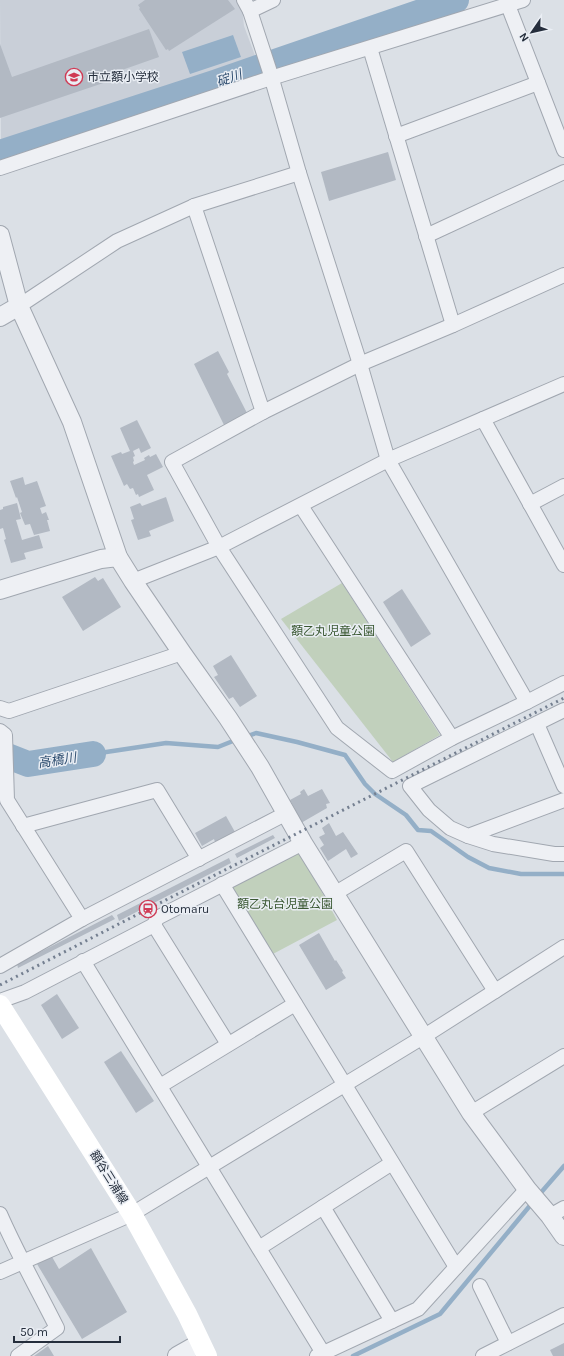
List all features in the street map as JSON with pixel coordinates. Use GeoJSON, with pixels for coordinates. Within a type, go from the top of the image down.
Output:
{"type":"FeatureCollection","features":[{"type":"Feature","properties":{"kind":"main road","name":"額谷三浦線"},"geometry":{"type":"LineString","coordinates":[[0,1005],[132,1214],[187,1314],[204,1349]]}},
{"type":"Feature","properties":{"kind":"street"},"geometry":{"type":"LineString","coordinates":[[273,0],[247,6],[268,68],[299,174],[360,364],[388,460],[527,702]]}},
{"type":"Feature","properties":{"kind":"street"},"geometry":{"type":"LineString","coordinates":[[0,168],[268,68],[370,48],[507,3],[523,0]]}},
{"type":"Feature","properties":{"kind":"street"},"geometry":{"type":"LineString","coordinates":[[507,3],[564,150]]}},
{"type":"Feature","properties":{"kind":"street"},"geometry":{"type":"LineString","coordinates":[[370,48],[453,325]]}},
{"type":"Feature","properties":{"kind":"street"},"geometry":{"type":"LineString","coordinates":[[396,136],[538,83]]}},
{"type":"Feature","properties":{"kind":"street"},"geometry":{"type":"LineString","coordinates":[[426,236],[564,172]]}},
{"type":"Feature","properties":{"kind":"street"},"geometry":{"type":"LineString","coordinates":[[0,317],[20,306],[118,241],[194,206],[299,174]]}},
{"type":"Feature","properties":{"kind":"street"},"geometry":{"type":"LineString","coordinates":[[194,206],[263,412]]}},
{"type":"Feature","properties":{"kind":"street"},"geometry":{"type":"LineString","coordinates":[[0,235],[20,306],[72,422],[118,557],[182,653],[228,718],[252,756],[302,843],[471,1113],[542,1202],[564,1236]]}},
{"type":"Feature","properties":{"kind":"street"},"geometry":{"type":"LineString","coordinates":[[564,275],[453,325],[360,364],[263,412],[172,462],[219,547],[337,728],[392,771],[452,738],[564,684]]}},
{"type":"Feature","properties":{"kind":"street"},"geometry":{"type":"LineString","coordinates":[[133,581],[219,547],[388,460],[564,384]]}},
{"type":"Feature","properties":{"kind":"street"},"geometry":{"type":"LineString","coordinates":[[483,419],[564,565]]}},
{"type":"Feature","properties":{"kind":"street"},"geometry":{"type":"LineString","coordinates":[[530,504],[564,486]]}},
{"type":"Feature","properties":{"kind":"street"},"geometry":{"type":"LineString","coordinates":[[301,506],[452,738]]}},
{"type":"Feature","properties":{"kind":"street"},"geometry":{"type":"LineString","coordinates":[[0,590],[101,559],[118,557]]}},
{"type":"Feature","properties":{"kind":"street"},"geometry":{"type":"LineString","coordinates":[[0,708],[9,711],[182,653]]}},
{"type":"Feature","properties":{"kind":"street"},"geometry":{"type":"LineString","coordinates":[[564,710],[410,786],[429,810],[450,828],[468,836],[493,844],[554,854],[564,854]]}},
{"type":"Feature","properties":{"kind":"street"},"geometry":{"type":"LineString","coordinates":[[537,724],[564,786]]}},
{"type":"Feature","properties":{"kind":"street"},"geometry":{"type":"LineString","coordinates":[[2,733],[6,779],[6,800],[82,919]]}},
{"type":"Feature","properties":{"kind":"street"},"geometry":{"type":"LineString","coordinates":[[23,826],[157,790],[199,859]]}},
{"type":"Feature","properties":{"kind":"street"},"geometry":{"type":"LineString","coordinates":[[468,836],[564,800]]}},
{"type":"Feature","properties":{"kind":"street"},"geometry":{"type":"LineString","coordinates":[[0,966],[82,919],[286,814]]}},
{"type":"Feature","properties":{"kind":"street"},"geometry":{"type":"LineString","coordinates":[[0,1001],[24,992],[154,925],[157,918],[302,843]]}},
{"type":"Feature","properties":{"kind":"street"},"geometry":{"type":"LineString","coordinates":[[334,894],[406,852],[495,991]]}},
{"type":"Feature","properties":{"kind":"street"},"geometry":{"type":"LineString","coordinates":[[222,884],[456,1267]]}},
{"type":"Feature","properties":{"kind":"street"},"geometry":{"type":"LineString","coordinates":[[154,925],[228,1044]]}},
{"type":"Feature","properties":{"kind":"street"},"geometry":{"type":"LineString","coordinates":[[0,1272],[132,1214],[210,1168],[423,1037],[564,947]]}},
{"type":"Feature","properties":{"kind":"street"},"geometry":{"type":"LineString","coordinates":[[83,961],[259,1248],[320,1355],[418,1309],[456,1267],[542,1202]]}},
{"type":"Feature","properties":{"kind":"street"},"geometry":{"type":"LineString","coordinates":[[160,1086],[294,1004]]}},
{"type":"Feature","properties":{"kind":"street"},"geometry":{"type":"LineString","coordinates":[[471,1113],[564,1056]]}},
{"type":"Feature","properties":{"kind":"street"},"geometry":{"type":"LineString","coordinates":[[259,1248],[392,1163]]}},
{"type":"Feature","properties":{"kind":"street"},"geometry":{"type":"LineString","coordinates":[[323,1207],[392,1321]]}},
{"type":"Feature","properties":{"kind":"street"},"geometry":{"type":"LineString","coordinates":[[0,1214],[13,1245],[24,1262],[57,1328],[18,1356]]}},
{"type":"Feature","properties":{"kind":"street"},"geometry":{"type":"LineString","coordinates":[[480,1286],[508,1343]]}},
{"type":"Feature","properties":{"kind":"street"},"geometry":{"type":"LineString","coordinates":[[483,1356],[564,1315]]}},
{"type":"Feature","properties":{"kind":"street"},"geometry":{"type":"LineString","coordinates":[[176,1356],[204,1349]]}},
{"type":"Feature","properties":{"kind":"shaded area"},"geometry":{"type":"Polygon","coordinates":[[[0,0],[237,0],[242,8],[244,26],[257,61],[1,146],[0,0]]]}},
{"type":"Feature","properties":{"kind":"green space","name":"額乙丸児童公園"},"geometry":{"type":"Polygon","coordinates":[[[342,583],[440,735],[393,762],[281,619],[342,583]]]}},
{"type":"Feature","properties":{"kind":"green space","name":"額乙丸台児童公園"},"geometry":{"type":"Polygon","coordinates":[[[299,850],[337,920],[271,955],[231,885],[299,850]]]}},
{"type":"Feature","properties":{"kind":"water"},"geometry":{"type":"Polygon","coordinates":[[[233,35],[241,57],[190,74],[182,52],[233,35]]]}},
{"type":"Feature","properties":{"kind":"building"},"geometry":{"type":"Polygon","coordinates":[[[145,0],[228,0],[235,9],[169,51],[168,49],[166,50],[139,9],[140,8],[138,5],[145,0]]]}},
{"type":"Feature","properties":{"kind":"building"},"geometry":{"type":"Polygon","coordinates":[[[149,29],[159,57],[122,70],[124,76],[0,118],[0,44],[12,77],[149,29]]]}},
{"type":"Feature","properties":{"kind":"building"},"geometry":{"type":"Polygon","coordinates":[[[388,152],[396,180],[329,201],[321,172],[388,152]]]}},
{"type":"Feature","properties":{"kind":"building"},"geometry":{"type":"Polygon","coordinates":[[[218,351],[229,372],[227,374],[247,413],[224,425],[194,364],[218,351]]]}},
{"type":"Feature","properties":{"kind":"building"},"geometry":{"type":"Polygon","coordinates":[[[137,420],[151,448],[141,453],[139,448],[133,451],[135,456],[133,457],[134,465],[145,460],[144,458],[149,455],[150,457],[156,454],[163,467],[147,475],[154,490],[139,497],[138,494],[136,495],[133,488],[130,489],[127,484],[124,486],[111,456],[121,452],[122,454],[130,451],[120,428],[137,420]]]}},
{"type":"Feature","properties":{"kind":"building"},"geometry":{"type":"Polygon","coordinates":[[[23,477],[25,485],[37,481],[46,506],[40,508],[42,514],[46,512],[49,520],[47,520],[50,531],[34,535],[30,524],[25,525],[20,513],[22,512],[17,497],[16,498],[10,481],[23,477]]]}},
{"type":"Feature","properties":{"kind":"building"},"geometry":{"type":"Polygon","coordinates":[[[166,497],[174,521],[149,531],[151,536],[138,540],[131,520],[134,519],[130,507],[140,503],[142,506],[166,497]]]}},
{"type":"Feature","properties":{"kind":"building"},"geometry":{"type":"Polygon","coordinates":[[[17,503],[21,519],[16,520],[22,540],[39,535],[43,548],[24,553],[26,559],[11,563],[4,540],[6,539],[3,528],[0,529],[0,510],[3,509],[3,507],[17,503]]]}},
{"type":"Feature","properties":{"kind":"building"},"geometry":{"type":"Polygon","coordinates":[[[95,577],[98,581],[103,578],[121,607],[83,631],[62,597],[95,577]]]}},
{"type":"Feature","properties":{"kind":"building"},"geometry":{"type":"Polygon","coordinates":[[[402,589],[431,634],[411,647],[383,602],[402,589]]]}},
{"type":"Feature","properties":{"kind":"building"},"geometry":{"type":"Polygon","coordinates":[[[231,655],[257,696],[240,707],[233,697],[229,699],[214,677],[218,675],[213,666],[231,655]]]}},
{"type":"Feature","properties":{"kind":"building"},"geometry":{"type":"Polygon","coordinates":[[[304,789],[308,796],[322,789],[330,803],[326,804],[327,808],[301,823],[290,800],[301,794],[300,792],[304,789]]]}},
{"type":"Feature","properties":{"kind":"building"},"geometry":{"type":"Polygon","coordinates":[[[226,816],[235,832],[215,842],[214,839],[202,846],[195,833],[226,816]]]}},
{"type":"Feature","properties":{"kind":"building"},"geometry":{"type":"Polygon","coordinates":[[[329,823],[336,836],[343,832],[358,854],[351,858],[346,849],[328,861],[320,848],[324,845],[319,837],[325,834],[322,828],[329,823]]]}},
{"type":"Feature","properties":{"kind":"building"},"geometry":{"type":"Polygon","coordinates":[[[273,835],[275,838],[237,858],[235,854],[273,835]]]}},
{"type":"Feature","properties":{"kind":"building"},"geometry":{"type":"Polygon","coordinates":[[[229,858],[231,863],[119,921],[117,915],[229,858]]]}},
{"type":"Feature","properties":{"kind":"building"},"geometry":{"type":"Polygon","coordinates":[[[112,915],[115,919],[18,968],[17,964],[112,915]]]}},
{"type":"Feature","properties":{"kind":"building"},"geometry":{"type":"Polygon","coordinates":[[[319,933],[346,978],[326,990],[299,945],[319,933]]]}},
{"type":"Feature","properties":{"kind":"building"},"geometry":{"type":"Polygon","coordinates":[[[57,994],[79,1028],[62,1039],[41,1005],[57,994]]]}},
{"type":"Feature","properties":{"kind":"building"},"geometry":{"type":"Polygon","coordinates":[[[121,1051],[154,1101],[136,1113],[104,1062],[121,1051]]]}},
{"type":"Feature","properties":{"kind":"building"},"geometry":{"type":"Polygon","coordinates":[[[91,1248],[127,1312],[82,1339],[37,1264],[51,1255],[59,1269],[91,1248]]]}},
{"type":"Feature","properties":{"kind":"building"},"geometry":{"type":"Polygon","coordinates":[[[564,1343],[564,1356],[553,1356],[550,1350],[564,1343]]]}},
{"type":"Feature","properties":{"kind":"building"},"geometry":{"type":"Polygon","coordinates":[[[48,1346],[54,1356],[34,1356],[48,1346]]]}},
{"type":"Feature","properties":{"kind":"waterway","name":"碇川"},"geometry":{"type":"LineString","coordinates":[[0,153],[214,83],[456,0]]}},
{"type":"Feature","properties":{"kind":"waterway"},"geometry":{"type":"LineString","coordinates":[[245,737],[256,733],[345,755],[365,784],[375,794],[406,815],[418,830],[431,831],[468,857],[489,868],[521,874],[564,874]]}},
{"type":"Feature","properties":{"kind":"waterway"},"geometry":{"type":"LineString","coordinates":[[93,754],[166,743],[218,747],[238,739]]}},
{"type":"Feature","properties":{"kind":"waterway","name":"高橋川"},"geometry":{"type":"LineString","coordinates":[[0,753],[28,764],[93,754]]}},
{"type":"Feature","properties":{"kind":"waterway"},"geometry":{"type":"LineString","coordinates":[[538,1196],[564,1166]]}},
{"type":"Feature","properties":{"kind":"waterway"},"geometry":{"type":"LineString","coordinates":[[353,1356],[440,1314],[533,1202]]}},
{"type":"Feature","properties":{"kind":"railway"},"geometry":{"type":"LineString","coordinates":[[0,985],[564,698]]}},
{"type":"Feature","properties":{"kind":"place","name":"市立額小学校"},"geometry":{"type":"Point","coordinates":[74,77]}},
{"type":"Feature","properties":{"kind":"place","name":"Otomaru"},"geometry":{"type":"Point","coordinates":[148,909]}}]}
